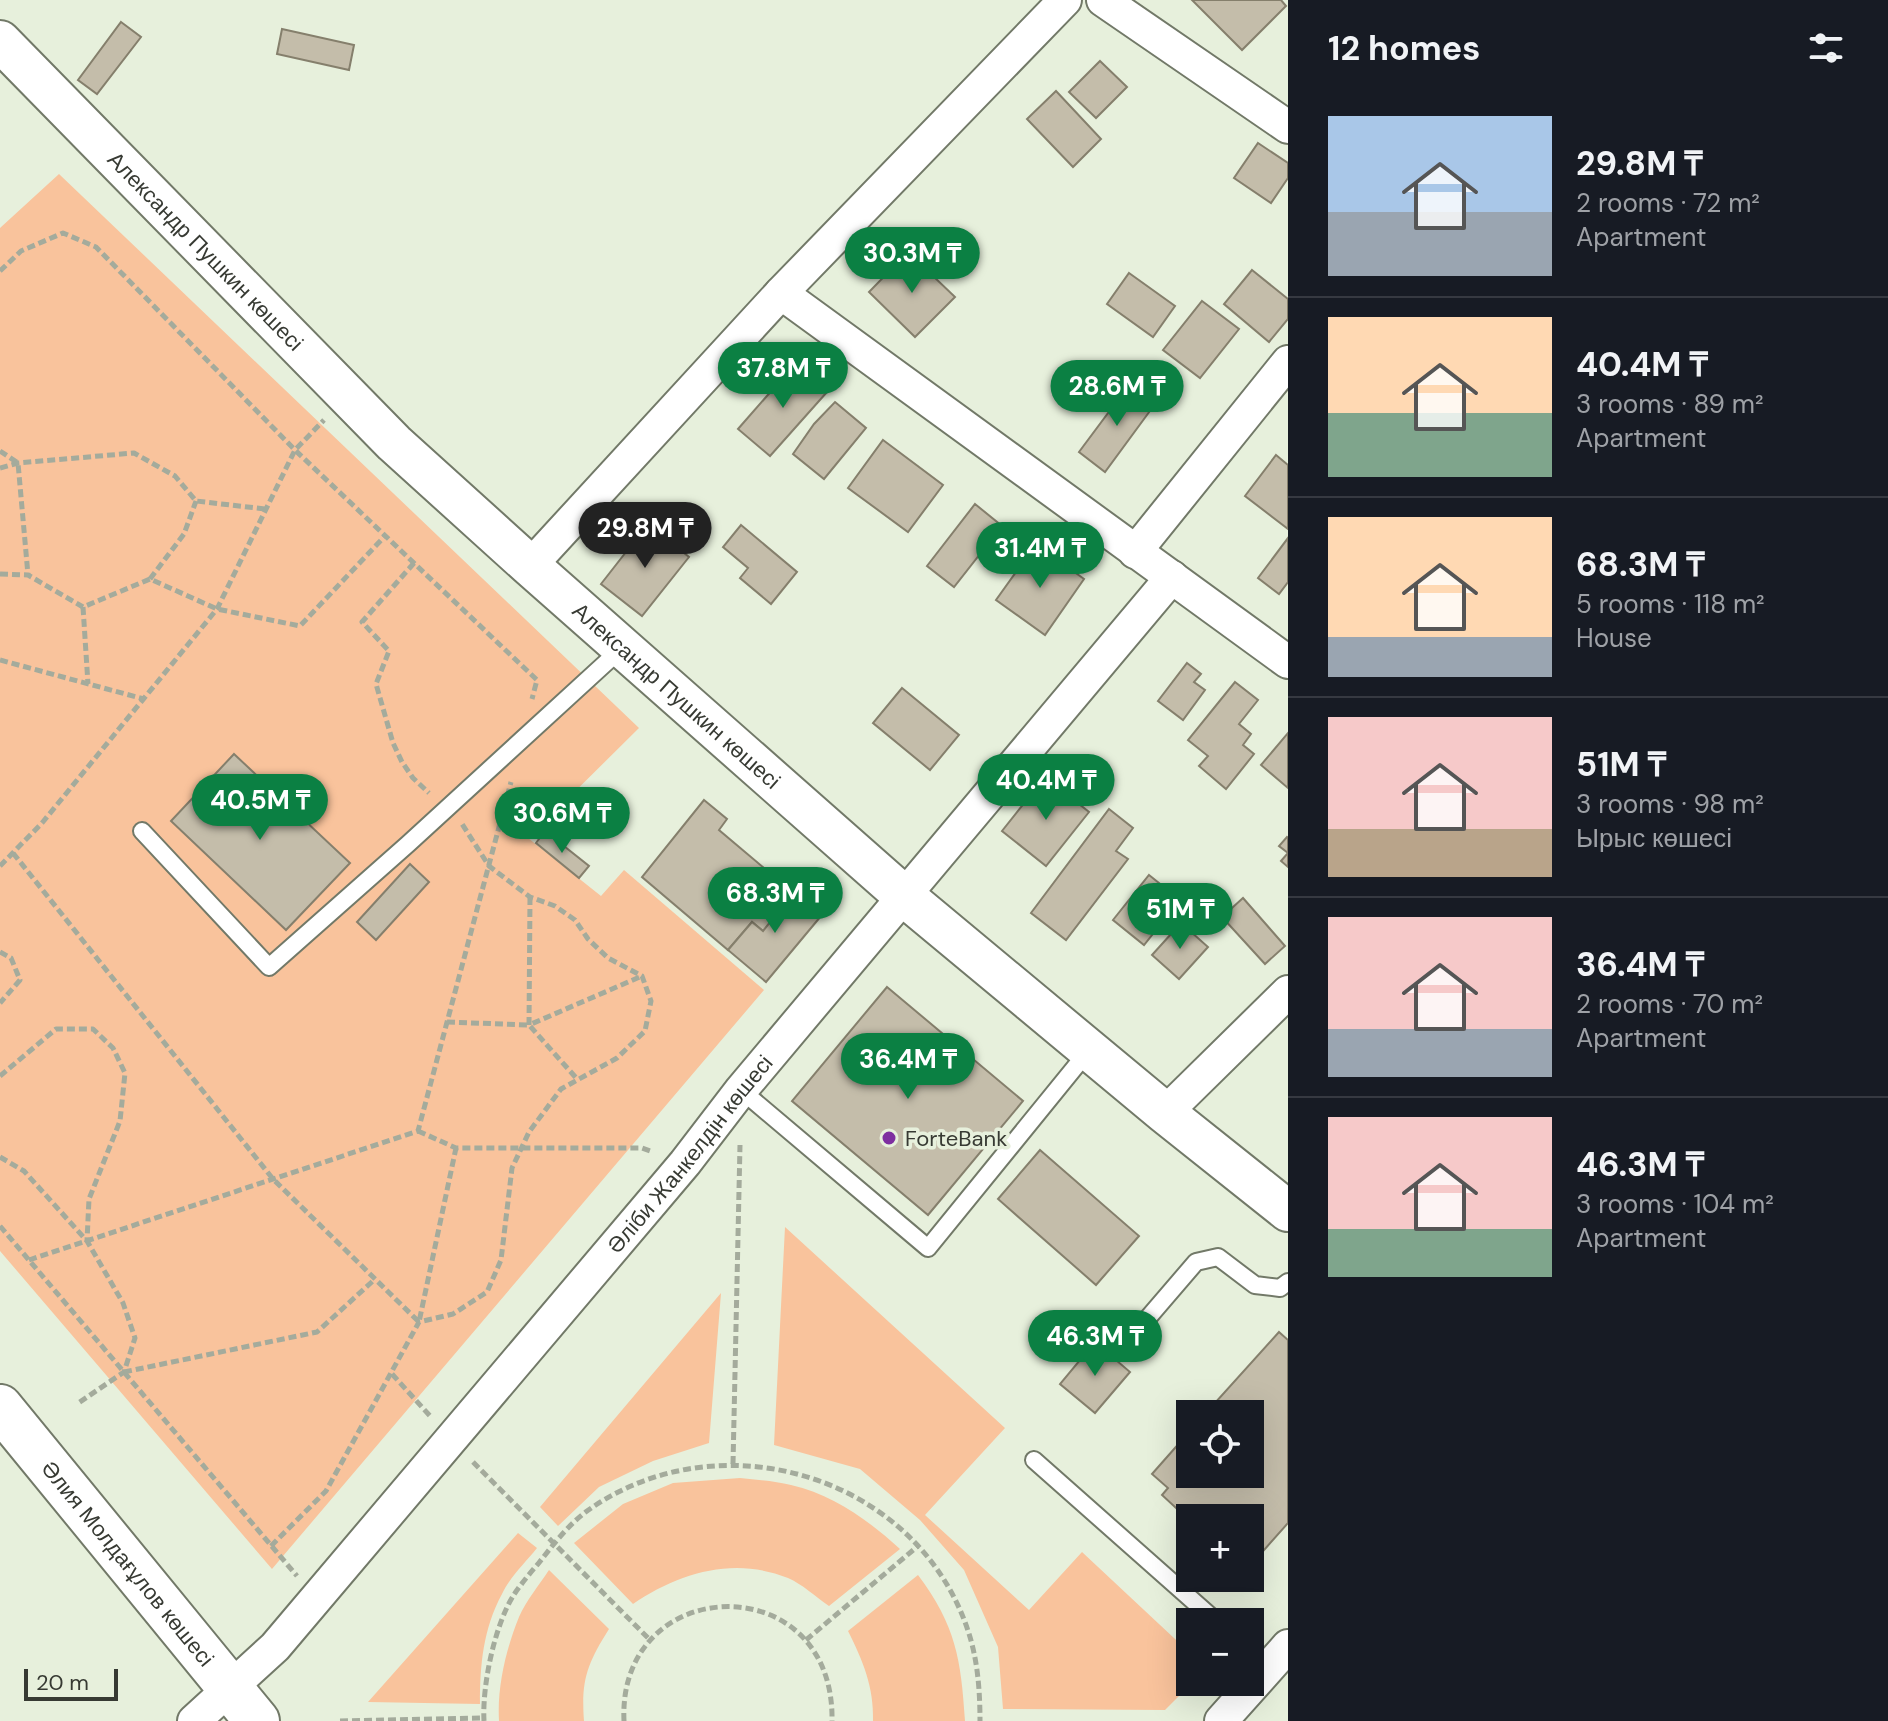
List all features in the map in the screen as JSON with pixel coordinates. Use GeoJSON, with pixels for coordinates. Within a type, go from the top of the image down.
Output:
{"type":"FeatureCollection","features":[{"type":"Feature","properties":{"kind":"main road","name":"Әлия Молдағұлов көшесі"},"geometry":{"type":"LineString","coordinates":[[0,1407],[244,1704]]}},
{"type":"Feature","properties":{"kind":"street"},"geometry":{"type":"LineString","coordinates":[[530,566],[781,293],[1065,0]]}},
{"type":"Feature","properties":{"kind":"street"},"geometry":{"type":"LineString","coordinates":[[1103,0],[1288,127]]}},
{"type":"Feature","properties":{"kind":"street","name":"Александр Пушкин көшесі"},"geometry":{"type":"LineString","coordinates":[[0,41],[394,443],[904,896],[1288,1211]]}},
{"type":"Feature","properties":{"kind":"street"},"geometry":{"type":"LineString","coordinates":[[781,293],[1288,662]]}},
{"type":"Feature","properties":{"kind":"street"},"geometry":{"type":"LineString","coordinates":[[1135,552],[1288,362]]}},
{"type":"Feature","properties":{"kind":"street","name":"Әліби Жанкелдін көшесі"},"geometry":{"type":"LineString","coordinates":[[194,1721],[244,1704],[275,1647],[685,1163],[741,1090],[1172,577]]}},
{"type":"Feature","properties":{"kind":"street"},"geometry":{"type":"LineString","coordinates":[[1165,1113],[1288,992]]}},
{"type":"Feature","properties":{"kind":"street"},"geometry":{"type":"LineString","coordinates":[[1221,1721],[1269,1654]]}},
{"type":"Feature","properties":{"kind":"lane"},"geometry":{"type":"LineString","coordinates":[[142,831],[269,967],[622,648]]}},
{"type":"Feature","properties":{"kind":"lane"},"geometry":{"type":"LineString","coordinates":[[741,1090],[928,1248],[1089,1050]]}},
{"type":"Feature","properties":{"kind":"lane"},"geometry":{"type":"LineString","coordinates":[[1129,1340],[1196,1262],[1218,1257],[1255,1285],[1280,1288],[1288,1282]]}},
{"type":"Feature","properties":{"kind":"lane"},"geometry":{"type":"LineString","coordinates":[[1034,1460],[1201,1608]]}},
{"type":"Feature","properties":{"kind":"path"},"geometry":{"type":"LineString","coordinates":[[0,271],[21,251],[63,233],[96,247],[295,450],[537,680],[418,1131]]}},
{"type":"Feature","properties":{"kind":"path"},"geometry":{"type":"LineString","coordinates":[[0,866],[42,823],[217,609],[295,450],[347,395]]}},
{"type":"Feature","properties":{"kind":"path"},"geometry":{"type":"LineString","coordinates":[[0,451],[18,463]]}},
{"type":"Feature","properties":{"kind":"path"},"geometry":{"type":"LineString","coordinates":[[0,468],[18,463],[134,453],[175,476],[196,501],[265,509]]}},
{"type":"Feature","properties":{"kind":"path"},"geometry":{"type":"LineString","coordinates":[[18,463],[28,575]]}},
{"type":"Feature","properties":{"kind":"path"},"geometry":{"type":"LineString","coordinates":[[83,607],[150,579],[184,534],[196,501]]}},
{"type":"Feature","properties":{"kind":"path"},"geometry":{"type":"LineString","coordinates":[[150,579],[217,609],[300,626],[386,536]]}},
{"type":"Feature","properties":{"kind":"path"},"geometry":{"type":"LineString","coordinates":[[414,563],[362,622],[389,651],[376,684],[398,753],[413,778],[465,827],[489,866],[530,897],[555,906],[575,920],[588,939],[608,958],[642,976],[651,1001],[645,1031],[617,1058],[561,1089],[529,1132],[512,1168],[501,1260],[487,1292],[453,1314],[419,1322]]}},
{"type":"Feature","properties":{"kind":"path"},"geometry":{"type":"LineString","coordinates":[[0,574],[28,575],[83,607]]}},
{"type":"Feature","properties":{"kind":"path"},"geometry":{"type":"LineString","coordinates":[[83,607],[88,684]]}},
{"type":"Feature","properties":{"kind":"path"},"geometry":{"type":"LineString","coordinates":[[0,660],[144,699]]}},
{"type":"Feature","properties":{"kind":"path"},"geometry":{"type":"LineString","coordinates":[[13,853],[273,1179],[419,1322]]}},
{"type":"Feature","properties":{"kind":"path"},"geometry":{"type":"LineString","coordinates":[[530,897],[529,1025],[578,1080]]}},
{"type":"Feature","properties":{"kind":"path"},"geometry":{"type":"LineString","coordinates":[[0,952],[11,958],[20,980],[0,1003]]}},
{"type":"Feature","properties":{"kind":"path"},"geometry":{"type":"LineString","coordinates":[[447,1022],[529,1025],[642,976]]}},
{"type":"Feature","properties":{"kind":"path"},"geometry":{"type":"LineString","coordinates":[[0,1076],[56,1029],[93,1029],[113,1048],[125,1073],[120,1121],[89,1199],[87,1241]]}},
{"type":"Feature","properties":{"kind":"path"},"geometry":{"type":"LineString","coordinates":[[733,1464],[741,1090]]}},
{"type":"Feature","properties":{"kind":"path"},"geometry":{"type":"LineString","coordinates":[[29,1260],[418,1131],[456,1148],[642,1148],[685,1163]]}},
{"type":"Feature","properties":{"kind":"path"},"geometry":{"type":"LineString","coordinates":[[271,1546],[326,1491],[419,1322],[456,1148]]}},
{"type":"Feature","properties":{"kind":"path"},"geometry":{"type":"LineString","coordinates":[[0,1157],[24,1171],[87,1241],[123,1303],[135,1338],[124,1372]]}},
{"type":"Feature","properties":{"kind":"path"},"geometry":{"type":"LineString","coordinates":[[0,1226],[316,1598]]}},
{"type":"Feature","properties":{"kind":"path"},"geometry":{"type":"LineString","coordinates":[[77,1404],[124,1372],[317,1332],[375,1279]]}},
{"type":"Feature","properties":{"kind":"path"},"geometry":{"type":"LineString","coordinates":[[340,1721],[484,1719],[492,1649],[497,1635],[514,1594],[554,1544],[586,1512],[632,1485],[681,1470],[733,1464],[785,1469],[834,1485],[879,1511],[918,1546],[948,1589],[969,1636],[980,1687],[980,1721]]}},
{"type":"Feature","properties":{"kind":"path"},"geometry":{"type":"LineString","coordinates":[[496,1487],[650,1640]]}},
{"type":"Feature","properties":{"kind":"path"},"geometry":{"type":"LineString","coordinates":[[806,1640],[918,1546]]}},
{"type":"Feature","properties":{"kind":"path"},"geometry":{"type":"LineString","coordinates":[[624,1721],[623,1704],[631,1670],[650,1640],[670,1622],[695,1611],[724,1605],[753,1608],[782,1620],[806,1640],[824,1666],[833,1700],[832,1721]]}},
{"type":"Feature","properties":{"kind":"shaded area"},"geometry":{"type":"Polygon","coordinates":[[[59,174],[639,728],[528,838],[601,896],[624,870],[764,990],[272,1569],[0,1251],[0,228],[59,174]]]}},
{"type":"Feature","properties":{"kind":"shaded area"},"geometry":{"type":"Polygon","coordinates":[[[785,1227],[1005,1428],[925,1515],[1029,1610],[1082,1552],[1176,1640],[1176,1696],[1179,1696],[1165,1710],[1003,1709],[998,1647],[964,1570],[920,1520],[860,1469],[774,1445],[785,1227]]]}},
{"type":"Feature","properties":{"kind":"shaded area"},"geometry":{"type":"Polygon","coordinates":[[[721,1293],[709,1443],[653,1461],[599,1487],[558,1526],[540,1507],[721,1293]]]}},
{"type":"Feature","properties":{"kind":"shaded area"},"geometry":{"type":"Polygon","coordinates":[[[740,1478],[785,1484],[822,1495],[876,1528],[900,1549],[829,1606],[788,1578],[747,1568],[727,1568],[688,1576],[633,1604],[574,1543],[623,1504],[673,1483],[740,1478]]]}},
{"type":"Feature","properties":{"kind":"shaded area"},"geometry":{"type":"Polygon","coordinates":[[[518,1533],[537,1548],[509,1582],[491,1620],[482,1661],[480,1704],[368,1702],[518,1533]]]}},
{"type":"Feature","properties":{"kind":"shaded area"},"geometry":{"type":"Polygon","coordinates":[[[549,1570],[609,1629],[587,1673],[584,1721],[499,1721],[501,1682],[510,1642],[522,1611],[549,1570]]]}},
{"type":"Feature","properties":{"kind":"shaded area"},"geometry":{"type":"Polygon","coordinates":[[[918,1575],[949,1627],[958,1661],[965,1721],[873,1721],[872,1697],[866,1674],[848,1631],[918,1575]]]}},
{"type":"Feature","properties":{"kind":"building"},"geometry":{"type":"Polygon","coordinates":[[[1192,0],[1281,0],[1286,6],[1242,50],[1192,0]]]}},
{"type":"Feature","properties":{"kind":"building"},"geometry":{"type":"Polygon","coordinates":[[[121,22],[141,37],[97,94],[78,80],[121,22]]]}},
{"type":"Feature","properties":{"kind":"building"},"geometry":{"type":"Polygon","coordinates":[[[282,29],[354,45],[349,70],[277,54],[282,29]]]}},
{"type":"Feature","properties":{"kind":"building"},"geometry":{"type":"Polygon","coordinates":[[[1100,61],[1127,87],[1096,118],[1069,92],[1100,61]]]}},
{"type":"Feature","properties":{"kind":"building"},"geometry":{"type":"Polygon","coordinates":[[[1056,91],[1101,139],[1073,167],[1027,119],[1056,91]]]}},
{"type":"Feature","properties":{"kind":"building"},"geometry":{"type":"Polygon","coordinates":[[[1258,143],[1288,163],[1288,178],[1271,203],[1234,178],[1258,143]]]}},
{"type":"Feature","properties":{"kind":"building"},"geometry":{"type":"Polygon","coordinates":[[[908,252],[955,297],[915,337],[869,292],[908,252]]]}},
{"type":"Feature","properties":{"kind":"building"},"geometry":{"type":"Polygon","coordinates":[[[1252,270],[1288,299],[1288,319],[1269,342],[1224,304],[1252,270]]]}},
{"type":"Feature","properties":{"kind":"building"},"geometry":{"type":"Polygon","coordinates":[[[1129,273],[1175,306],[1153,337],[1107,304],[1129,273]]]}},
{"type":"Feature","properties":{"kind":"building"},"geometry":{"type":"Polygon","coordinates":[[[1202,301],[1239,329],[1200,378],[1163,350],[1202,301]]]}},
{"type":"Feature","properties":{"kind":"building"},"geometry":{"type":"Polygon","coordinates":[[[795,364],[827,392],[770,456],[738,429],[795,364]]]}},
{"type":"Feature","properties":{"kind":"building"},"geometry":{"type":"Polygon","coordinates":[[[1129,385],[1155,404],[1105,472],[1079,452],[1129,385]]]}},
{"type":"Feature","properties":{"kind":"building"},"geometry":{"type":"Polygon","coordinates":[[[835,402],[866,428],[824,479],[793,454],[814,424],[835,402]]]}},
{"type":"Feature","properties":{"kind":"building"},"geometry":{"type":"Polygon","coordinates":[[[883,440],[943,485],[908,532],[848,488],[883,440]]]}},
{"type":"Feature","properties":{"kind":"building"},"geometry":{"type":"Polygon","coordinates":[[[1276,455],[1288,465],[1288,529],[1245,496],[1276,455]]]}},
{"type":"Feature","properties":{"kind":"building"},"geometry":{"type":"Polygon","coordinates":[[[975,504],[1002,526],[954,587],[927,566],[975,504]]]}},
{"type":"Feature","properties":{"kind":"building"},"geometry":{"type":"Polygon","coordinates":[[[648,524],[689,557],[642,616],[601,584],[648,524]]]}},
{"type":"Feature","properties":{"kind":"building"},"geometry":{"type":"Polygon","coordinates":[[[741,525],[797,572],[771,604],[740,578],[748,568],[723,547],[741,525]]]}},
{"type":"Feature","properties":{"kind":"building"},"geometry":{"type":"Polygon","coordinates":[[[1288,538],[1288,582],[1279,594],[1258,578],[1288,538]]]}},
{"type":"Feature","properties":{"kind":"building"},"geometry":{"type":"Polygon","coordinates":[[[1036,544],[1084,579],[1045,635],[996,600],[1036,544]]]}},
{"type":"Feature","properties":{"kind":"building"},"geometry":{"type":"Polygon","coordinates":[[[1187,663],[1201,674],[1194,682],[1205,690],[1183,720],[1158,701],[1187,663]]]}},
{"type":"Feature","properties":{"kind":"building"},"geometry":{"type":"Polygon","coordinates":[[[1235,682],[1258,700],[1239,724],[1251,734],[1243,745],[1254,754],[1226,789],[1199,766],[1208,756],[1188,740],[1235,682]]]}},
{"type":"Feature","properties":{"kind":"building"},"geometry":{"type":"Polygon","coordinates":[[[902,688],[959,735],[930,770],[873,723],[902,688]]]}},
{"type":"Feature","properties":{"kind":"building"},"geometry":{"type":"Polygon","coordinates":[[[1288,733],[1288,788],[1261,765],[1288,733]]]}},
{"type":"Feature","properties":{"kind":"building"},"geometry":{"type":"Polygon","coordinates":[[[234,754],[350,863],[286,930],[171,821],[234,754]]]}},
{"type":"Feature","properties":{"kind":"building"},"geometry":{"type":"Polygon","coordinates":[[[1045,777],[1089,812],[1046,866],[1002,831],[1045,777]]]}},
{"type":"Feature","properties":{"kind":"building"},"geometry":{"type":"Polygon","coordinates":[[[704,800],[727,819],[719,830],[783,884],[768,902],[779,911],[763,931],[752,922],[728,950],[642,877],[704,800]]]}},
{"type":"Feature","properties":{"kind":"building"},"geometry":{"type":"Polygon","coordinates":[[[1109,809],[1133,828],[1116,851],[1128,859],[1066,940],[1031,913],[1109,809]]]}},
{"type":"Feature","properties":{"kind":"building"},"geometry":{"type":"Polygon","coordinates":[[[545,831],[589,866],[579,878],[536,843],[545,831]]]}},
{"type":"Feature","properties":{"kind":"building"},"geometry":{"type":"Polygon","coordinates":[[[1288,838],[1288,853],[1279,846],[1288,838]]]}},
{"type":"Feature","properties":{"kind":"building"},"geometry":{"type":"Polygon","coordinates":[[[1288,853],[1288,867],[1281,861],[1288,853]]]}},
{"type":"Feature","properties":{"kind":"building"},"geometry":{"type":"Polygon","coordinates":[[[410,864],[429,882],[376,940],[357,922],[410,864]]]}},
{"type":"Feature","properties":{"kind":"building"},"geometry":{"type":"Polygon","coordinates":[[[1149,875],[1180,900],[1144,945],[1113,920],[1149,875]]]}},
{"type":"Feature","properties":{"kind":"building"},"geometry":{"type":"Polygon","coordinates":[[[783,884],[821,916],[766,982],[728,950],[752,922],[763,931],[779,911],[768,902],[783,884]]]}},
{"type":"Feature","properties":{"kind":"building"},"geometry":{"type":"Polygon","coordinates":[[[1243,898],[1285,946],[1265,964],[1222,917],[1243,898]]]}},
{"type":"Feature","properties":{"kind":"building"},"geometry":{"type":"Polygon","coordinates":[[[1181,923],[1208,947],[1179,979],[1152,955],[1181,923]]]}},
{"type":"Feature","properties":{"kind":"building"},"geometry":{"type":"Polygon","coordinates":[[[887,987],[1023,1101],[928,1215],[792,1101],[887,987]]]}},
{"type":"Feature","properties":{"kind":"building"},"geometry":{"type":"Polygon","coordinates":[[[1040,1150],[1139,1236],[1096,1285],[998,1199],[1040,1150]]]}},
{"type":"Feature","properties":{"kind":"building"},"geometry":{"type":"Polygon","coordinates":[[[1279,1332],[1288,1340],[1288,1523],[1264,1550],[1264,1504],[1176,1504],[1176,1508],[1162,1495],[1168,1488],[1152,1474],[1176,1447],[1176,1488],[1264,1488],[1264,1400],[1218,1400],[1279,1332]]]}},
{"type":"Feature","properties":{"kind":"building"},"geometry":{"type":"Polygon","coordinates":[[[1095,1342],[1130,1372],[1095,1413],[1060,1384],[1095,1342]]]}},
{"type":"Feature","properties":{"kind":"place","name":"ForteBank"},"geometry":{"type":"Point","coordinates":[889,1138]}}]}
